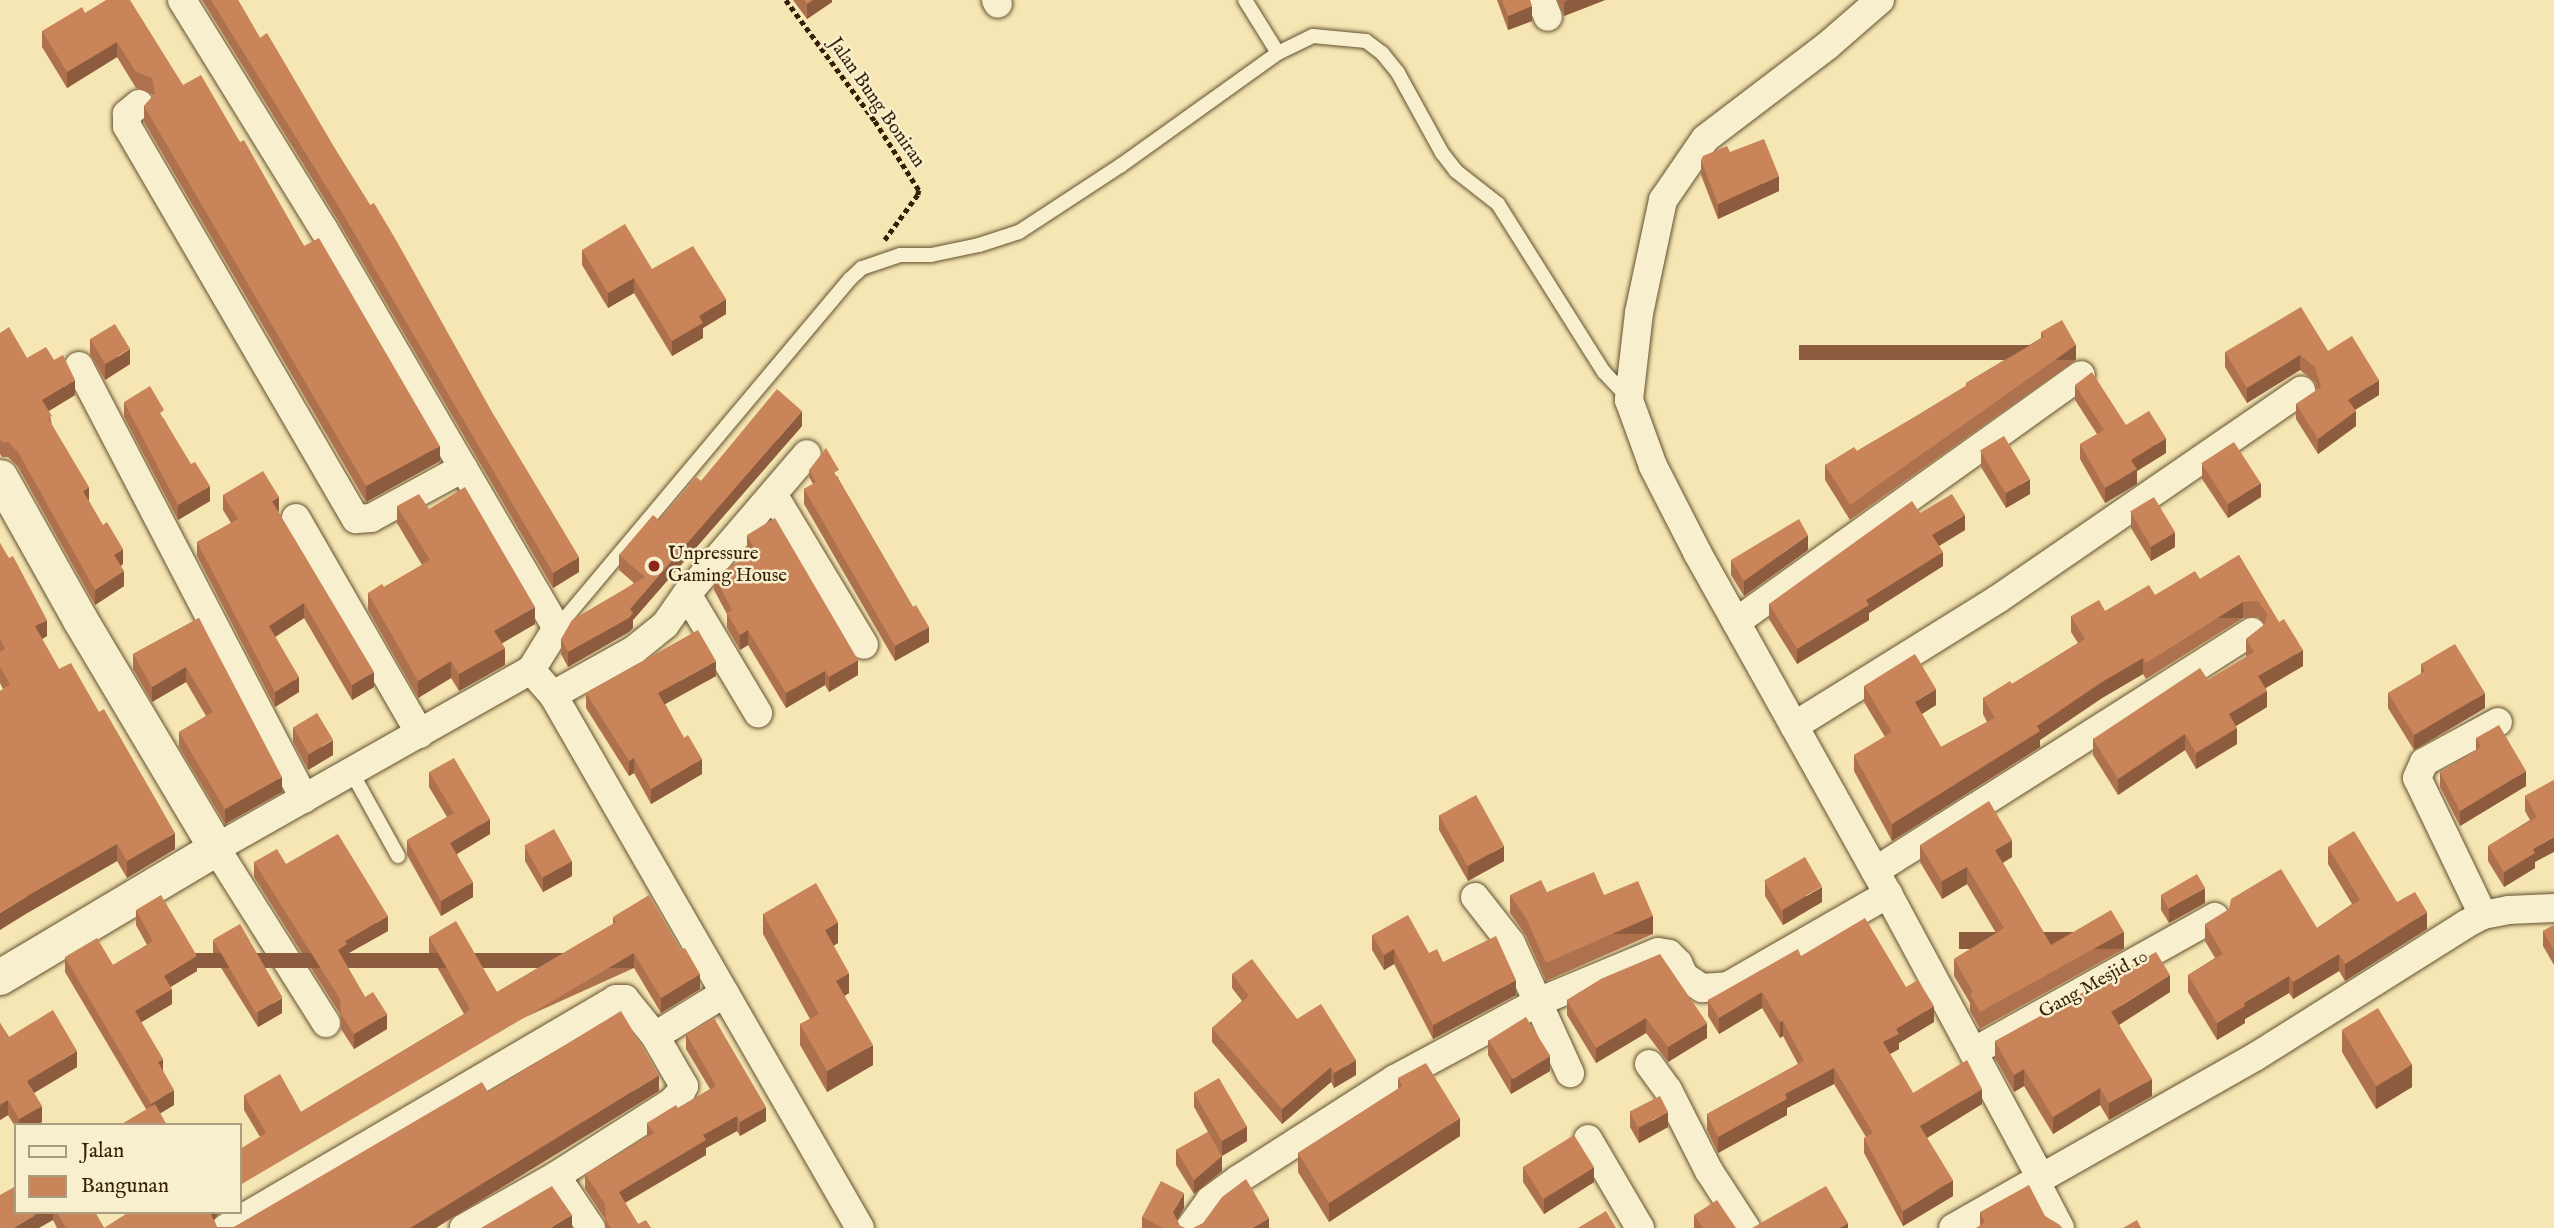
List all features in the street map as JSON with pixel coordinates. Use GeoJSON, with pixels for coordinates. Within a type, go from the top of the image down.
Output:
{"type":"FeatureCollection","features":[{"type":"Feature","properties":{"kind":"street"},"geometry":{"type":"LineString","coordinates":[[0,976],[216,848],[531,670],[557,628],[323,228],[182,0]]}},
{"type":"Feature","properties":{"kind":"street"},"geometry":{"type":"LineString","coordinates":[[1880,0],[1827,46],[1705,139],[1663,200],[1639,313],[1629,400],[1653,466],[1973,1052],[2060,1228]]}},
{"type":"Feature","properties":{"kind":"street"},"geometry":{"type":"LineString","coordinates":[[139,104],[127,114],[127,126],[356,519],[371,518],[463,468]]}},
{"type":"Feature","properties":{"kind":"street"},"geometry":{"type":"LineString","coordinates":[[79,366],[304,799]]}},
{"type":"Feature","properties":{"kind":"street"},"geometry":{"type":"LineString","coordinates":[[1736,622],[2081,375]]}},
{"type":"Feature","properties":{"kind":"street"},"geometry":{"type":"LineString","coordinates":[[1794,726],[1998,599],[2301,391]]}},
{"type":"Feature","properties":{"kind":"street"},"geometry":{"type":"LineString","coordinates":[[553,695],[634,650],[654,635],[807,454]]}},
{"type":"Feature","properties":{"kind":"street"},"geometry":{"type":"LineString","coordinates":[[0,477],[86,630],[216,848],[326,1023]]}},
{"type":"Feature","properties":{"kind":"street"},"geometry":{"type":"LineString","coordinates":[[773,494],[864,645]]}},
{"type":"Feature","properties":{"kind":"street"},"geometry":{"type":"LineString","coordinates":[[296,518],[420,734]]}},
{"type":"Feature","properties":{"kind":"street"},"geometry":{"type":"LineString","coordinates":[[687,594],[758,713]]}},
{"type":"Feature","properties":{"kind":"street"},"geometry":{"type":"LineString","coordinates":[[1190,1228],[1210,1200],[1239,1179],[1395,1079],[1538,1002],[1658,953],[1669,954],[1678,962],[1684,976],[1702,988],[1728,986],[2251,632]]}},
{"type":"Feature","properties":{"kind":"street"},"geometry":{"type":"LineString","coordinates":[[531,670],[553,695],[860,1228]]}},
{"type":"Feature","properties":{"kind":"street"},"geometry":{"type":"LineString","coordinates":[[2483,915],[2417,778],[2424,762],[2498,722]]}},
{"type":"Feature","properties":{"kind":"street"},"geometry":{"type":"LineString","coordinates":[[1475,897],[1511,943],[1570,1073]]}},
{"type":"Feature","properties":{"kind":"street"},"geometry":{"type":"LineString","coordinates":[[1953,1228],[2255,1057],[2483,915],[2508,910],[2554,908]]}},
{"type":"Feature","properties":{"kind":"street","name":"Gang Mesjid 10"},"geometry":{"type":"LineString","coordinates":[[1973,1052],[2215,917]]}},
{"type":"Feature","properties":{"kind":"street"},"geometry":{"type":"LineString","coordinates":[[655,1036],[724,993]]}},
{"type":"Feature","properties":{"kind":"street"},"geometry":{"type":"LineString","coordinates":[[226,1228],[616,999],[622,997],[629,1001],[655,1036],[684,1086],[681,1092],[672,1102],[556,1176],[464,1228]]}},
{"type":"Feature","properties":{"kind":"street"},"geometry":{"type":"LineString","coordinates":[[1649,1064],[1668,1090],[1709,1171],[1746,1228]]}},
{"type":"Feature","properties":{"kind":"street"},"geometry":{"type":"LineString","coordinates":[[1588,1139],[1640,1228]]}},
{"type":"Feature","properties":{"kind":"street"},"geometry":{"type":"LineString","coordinates":[[556,1176],[591,1228]]}},
{"type":"Feature","properties":{"kind":"lane"},"geometry":{"type":"LineString","coordinates":[[1245,0],[1278,53]]}},
{"type":"Feature","properties":{"kind":"lane"},"geometry":{"type":"LineString","coordinates":[[557,628],[862,268],[900,255],[932,255],[979,245],[1019,232],[1120,166],[1278,53],[1313,36],[1366,41],[1382,53],[1398,74],[1443,153],[1456,171],[1498,204],[1604,372],[1629,400]]}},
{"type":"Feature","properties":{"kind":"lane"},"geometry":{"type":"LineString","coordinates":[[352,773],[398,856]]}},
{"type":"Feature","properties":{"kind":"path","name":"Jalan Bung Boniran"},"geometry":{"type":"LineString","coordinates":[[786,0],[876,121],[919,190],[918,195],[887,234],[881,260]]}},
{"type":"Feature","properties":{"kind":"building"},"geometry":{"type":"Polygon","coordinates":[[[106,0],[130,0],[183,85],[201,75],[240,142],[244,140],[304,246],[319,238],[440,446],[366,486],[144,106],[155,93],[152,78],[136,72],[117,42],[67,72],[42,31],[82,7],[85,13],[106,0]]]}},
{"type":"Feature","properties":{"kind":"building"},"geometry":{"type":"Polygon","coordinates":[[[211,0],[238,0],[260,38],[267,33],[370,205],[374,203],[492,412],[579,557],[553,573],[337,204],[211,0]]]}},
{"type":"Feature","properties":{"kind":"building"},"geometry":{"type":"Polygon","coordinates":[[[1502,0],[1530,0],[1532,6],[1508,16],[1502,0]]]}},
{"type":"Feature","properties":{"kind":"building"},"geometry":{"type":"Polygon","coordinates":[[[1764,139],[1779,176],[1718,204],[1701,160],[1703,156],[1727,146],[1730,152],[1764,139]]]}},
{"type":"Feature","properties":{"kind":"building"},"geometry":{"type":"Polygon","coordinates":[[[625,224],[652,269],[693,246],[726,299],[699,316],[703,323],[672,341],[634,278],[608,293],[582,250],[625,224]]]}},
{"type":"Feature","properties":{"kind":"building"},"geometry":{"type":"Polygon","coordinates":[[[2301,307],[2328,351],[2352,336],[2379,380],[2348,400],[2356,411],[2318,439],[2296,404],[2321,387],[2315,367],[2300,355],[2247,388],[2225,352],[2301,307]]]}},
{"type":"Feature","properties":{"kind":"building"},"geometry":{"type":"Polygon","coordinates":[[[2062,320],[2076,345],[1850,505],[1825,465],[1854,447],[1857,451],[1967,385],[1966,383],[2044,337],[2041,332],[2062,320]]]}},
{"type":"Feature","properties":{"kind":"building"},"geometry":{"type":"Polygon","coordinates":[[[115,324],[130,349],[105,364],[90,339],[115,324]]]}},
{"type":"Feature","properties":{"kind":"building"},"geometry":{"type":"Polygon","coordinates":[[[9,327],[27,358],[46,347],[54,360],[63,355],[75,380],[42,400],[52,416],[48,418],[89,487],[83,491],[103,525],[107,522],[123,549],[114,555],[124,571],[95,590],[18,452],[8,442],[2,442],[0,439],[0,333],[9,327]]]}},
{"type":"Feature","properties":{"kind":"building"},"geometry":{"type":"Polygon","coordinates":[[[2092,372],[2126,425],[2149,411],[2166,438],[2131,460],[2137,469],[2105,488],[2080,444],[2104,430],[2075,385],[2092,372]]]}},
{"type":"Feature","properties":{"kind":"building"},"geometry":{"type":"Polygon","coordinates":[[[150,386],[164,410],[160,413],[191,464],[195,462],[210,486],[178,505],[124,402],[150,386]]]}},
{"type":"Feature","properties":{"kind":"building"},"geometry":{"type":"Polygon","coordinates":[[[777,389],[802,411],[630,609],[633,613],[629,618],[568,652],[561,639],[572,620],[645,577],[619,555],[653,515],[659,520],[696,477],[701,481],[777,389]]]}},
{"type":"Feature","properties":{"kind":"building"},"geometry":{"type":"Polygon","coordinates":[[[2004,436],[2030,479],[2006,493],[1980,450],[2004,436]]]}},
{"type":"Feature","properties":{"kind":"building"},"geometry":{"type":"Polygon","coordinates":[[[2234,442],[2261,483],[2228,504],[2201,463],[2234,442]]]}},
{"type":"Feature","properties":{"kind":"building"},"geometry":{"type":"Polygon","coordinates":[[[826,448],[839,470],[816,482],[809,470],[826,448]]]}},
{"type":"Feature","properties":{"kind":"building"},"geometry":{"type":"Polygon","coordinates":[[[263,471],[279,497],[272,501],[374,672],[352,685],[304,603],[269,626],[299,677],[275,692],[197,542],[238,519],[223,495],[263,471]]]}},
{"type":"Feature","properties":{"kind":"building"},"geometry":{"type":"Polygon","coordinates":[[[834,472],[913,607],[916,605],[929,627],[895,646],[804,489],[834,472]]]}},
{"type":"Feature","properties":{"kind":"building"},"geometry":{"type":"Polygon","coordinates":[[[465,487],[535,607],[494,631],[505,648],[459,674],[451,661],[418,681],[368,593],[382,584],[384,587],[430,560],[397,506],[419,494],[429,509],[465,487]]]}},
{"type":"Feature","properties":{"kind":"building"},"geometry":{"type":"Polygon","coordinates":[[[1952,494],[1965,515],[1932,535],[1943,552],[1866,600],[1869,605],[1797,649],[1769,604],[1912,501],[1920,513],[1952,494]]]}},
{"type":"Feature","properties":{"kind":"building"},"geometry":{"type":"Polygon","coordinates":[[[2154,497],[2175,532],[2151,547],[2130,511],[2154,497]]]}},
{"type":"Feature","properties":{"kind":"building"},"geometry":{"type":"Polygon","coordinates":[[[775,518],[858,660],[829,677],[825,671],[786,693],[748,630],[740,635],[727,613],[732,610],[714,576],[756,552],[747,535],[775,518]]]}},
{"type":"Feature","properties":{"kind":"building"},"geometry":{"type":"Polygon","coordinates":[[[1799,519],[1808,535],[1744,581],[1731,560],[1799,519]]]}},
{"type":"Feature","properties":{"kind":"building"},"geometry":{"type":"Polygon","coordinates":[[[0,543],[9,558],[13,556],[47,620],[35,626],[59,669],[71,663],[99,712],[104,709],[175,833],[127,861],[117,844],[0,913],[0,691],[10,684],[0,667],[0,652],[5,649],[0,639],[0,543]]]}},
{"type":"Feature","properties":{"kind":"building"},"geometry":{"type":"Polygon","coordinates":[[[2239,555],[2279,622],[2284,619],[2303,650],[2258,676],[2267,691],[2229,714],[2237,728],[2196,753],[2185,734],[2118,779],[2093,739],[2200,668],[2208,680],[2254,652],[2246,639],[2265,624],[2267,614],[2258,601],[2243,602],[2146,663],[2143,658],[2102,682],[2037,726],[2040,731],[1892,824],[1854,755],[1892,732],[1864,686],[1915,654],[1936,689],[1915,702],[1941,747],[1995,718],[1983,698],[2010,681],[2012,684],[2085,639],[2071,616],[2099,600],[2105,611],[2149,585],[2155,595],[2195,571],[2200,579],[2239,555]]]}},
{"type":"Feature","properties":{"kind":"building"},"geometry":{"type":"Polygon","coordinates":[[[199,618],[282,777],[225,809],[179,732],[213,712],[186,667],[152,687],[133,654],[199,618]]]}},
{"type":"Feature","properties":{"kind":"building"},"geometry":{"type":"Polygon","coordinates":[[[698,630],[716,661],[658,693],[684,738],[688,735],[702,759],[651,789],[634,758],[629,761],[586,693],[698,630]]]}},
{"type":"Feature","properties":{"kind":"building"},"geometry":{"type":"Polygon","coordinates":[[[2455,644],[2485,693],[2414,735],[2388,693],[2425,671],[2421,664],[2455,644]]]}},
{"type":"Feature","properties":{"kind":"building"},"geometry":{"type":"Polygon","coordinates":[[[317,713],[333,740],[309,754],[293,727],[317,713]]]}},
{"type":"Feature","properties":{"kind":"building"},"geometry":{"type":"Polygon","coordinates":[[[2499,725],[2526,771],[2460,811],[2440,772],[2481,747],[2476,738],[2499,725]]]}},
{"type":"Feature","properties":{"kind":"building"},"geometry":{"type":"Polygon","coordinates":[[[454,758],[490,819],[450,843],[473,882],[441,901],[407,840],[454,813],[429,772],[454,758]]]}},
{"type":"Feature","properties":{"kind":"building"},"geometry":{"type":"Polygon","coordinates":[[[2554,780],[2554,837],[2533,849],[2535,853],[2504,872],[2488,846],[2537,817],[2525,796],[2554,780]]]}},
{"type":"Feature","properties":{"kind":"building"},"geometry":{"type":"Polygon","coordinates":[[[1476,795],[1504,846],[1467,866],[1439,815],[1476,795]]]}},
{"type":"Feature","properties":{"kind":"building"},"geometry":{"type":"Polygon","coordinates":[[[1989,801],[2012,840],[1995,850],[2051,945],[2111,910],[2124,932],[1980,1012],[1970,994],[1973,992],[1954,959],[2004,928],[1967,867],[1942,881],[1920,845],[1989,801]]]}},
{"type":"Feature","properties":{"kind":"building"},"geometry":{"type":"Polygon","coordinates":[[[554,829],[572,861],[542,878],[524,845],[554,829]]]}},
{"type":"Feature","properties":{"kind":"building"},"geometry":{"type":"Polygon","coordinates":[[[2354,831],[2397,902],[2415,892],[2427,912],[2345,964],[2339,954],[2293,982],[2289,976],[2217,1023],[2188,975],[2223,954],[2205,924],[2229,909],[2231,899],[2281,869],[2317,928],[2360,900],[2328,847],[2354,831]]]}},
{"type":"Feature","properties":{"kind":"building"},"geometry":{"type":"Polygon","coordinates":[[[338,834],[388,916],[345,941],[347,944],[338,950],[365,997],[373,992],[387,1014],[354,1034],[341,1014],[340,999],[254,862],[277,849],[286,864],[338,834]]]}},
{"type":"Feature","properties":{"kind":"building"},"geometry":{"type":"Polygon","coordinates":[[[1805,857],[1822,886],[1781,910],[1764,880],[1805,857]]]}},
{"type":"Feature","properties":{"kind":"building"},"geometry":{"type":"Polygon","coordinates":[[[1594,872],[1604,895],[1638,881],[1653,916],[1546,963],[1526,918],[1510,895],[1541,880],[1547,892],[1594,872]]]}},
{"type":"Feature","properties":{"kind":"building"},"geometry":{"type":"Polygon","coordinates":[[[2197,874],[2205,888],[2169,909],[2161,895],[2197,874]]]}},
{"type":"Feature","properties":{"kind":"building"},"geometry":{"type":"Polygon","coordinates":[[[816,883],[838,922],[825,930],[849,973],[836,981],[873,1045],[827,1071],[800,1024],[819,1014],[763,914],[816,883]]]}},
{"type":"Feature","properties":{"kind":"building"},"geometry":{"type":"Polygon","coordinates":[[[161,895],[197,956],[164,976],[172,989],[135,1011],[163,1059],[158,1062],[174,1090],[151,1104],[65,957],[97,938],[113,965],[153,941],[136,910],[161,895]]]}},
{"type":"Feature","properties":{"kind":"building"},"geometry":{"type":"Polygon","coordinates":[[[649,895],[681,950],[685,948],[700,974],[661,998],[634,953],[242,1184],[242,1148],[266,1133],[244,1095],[280,1074],[301,1112],[470,1009],[429,937],[456,921],[497,992],[616,922],[613,917],[649,895]]]}},
{"type":"Feature","properties":{"kind":"building"},"geometry":{"type":"Polygon","coordinates":[[[1408,915],[1429,953],[1437,949],[1443,962],[1496,936],[1516,980],[1433,1025],[1394,949],[1384,955],[1372,935],[1408,915]]]}},
{"type":"Feature","properties":{"kind":"building"},"geometry":{"type":"Polygon","coordinates":[[[1865,918],[1906,987],[1918,980],[1934,1006],[1896,1029],[1899,1034],[1883,1042],[1913,1093],[1967,1060],[1982,1089],[1920,1126],[1953,1180],[1903,1211],[1864,1138],[1873,1133],[1834,1068],[1785,1094],[1787,1099],[1718,1137],[1707,1114],[1804,1061],[1783,1021],[1780,1022],[1762,992],[1719,1018],[1708,1000],[1798,949],[1801,956],[1865,918]]]}},
{"type":"Feature","properties":{"kind":"building"},"geometry":{"type":"Polygon","coordinates":[[[240,924],[282,998],[256,1013],[213,940],[240,924]]]}},
{"type":"Feature","properties":{"kind":"building"},"geometry":{"type":"Polygon","coordinates":[[[2554,925],[2554,950],[2543,931],[2554,925]]]}},
{"type":"Feature","properties":{"kind":"building"},"geometry":{"type":"Polygon","coordinates":[[[2156,952],[2170,975],[2111,1012],[2152,1079],[2109,1103],[2100,1088],[2053,1117],[2024,1069],[2014,1075],[1995,1041],[2156,952]]]}},
{"type":"Feature","properties":{"kind":"building"},"geometry":{"type":"Polygon","coordinates":[[[1660,954],[1707,1023],[1668,1047],[1646,1018],[1596,1048],[1567,1000],[1603,978],[1660,954]]]}},
{"type":"Feature","properties":{"kind":"building"},"geometry":{"type":"Polygon","coordinates":[[[1252,959],[1297,1019],[1321,1004],[1356,1060],[1334,1073],[1331,1067],[1282,1109],[1212,1028],[1249,996],[1232,974],[1252,959]]]}},
{"type":"Feature","properties":{"kind":"building"},"geometry":{"type":"Polygon","coordinates":[[[2378,1008],[2412,1065],[2376,1086],[2342,1030],[2378,1008]]]}},
{"type":"Feature","properties":{"kind":"building"},"geometry":{"type":"Polygon","coordinates":[[[53,1010],[77,1051],[27,1081],[42,1106],[19,1119],[8,1100],[0,1105],[0,1023],[9,1037],[53,1010]]]}},
{"type":"Feature","properties":{"kind":"building"},"geometry":{"type":"Polygon","coordinates":[[[621,1011],[659,1075],[410,1228],[104,1228],[126,1214],[211,1214],[217,1227],[234,1227],[482,1082],[488,1092],[621,1011]]]}},
{"type":"Feature","properties":{"kind":"building"},"geometry":{"type":"Polygon","coordinates":[[[1526,1017],[1550,1056],[1513,1079],[1489,1040],[1526,1017]]]}},
{"type":"Feature","properties":{"kind":"building"},"geometry":{"type":"Polygon","coordinates":[[[714,1018],[766,1107],[740,1122],[737,1116],[703,1135],[706,1140],[619,1192],[638,1224],[646,1220],[651,1228],[611,1228],[606,1220],[605,1204],[585,1174],[654,1133],[647,1123],[676,1105],[678,1108],[716,1086],[686,1034],[714,1018]]]}},
{"type":"Feature","properties":{"kind":"building"},"geometry":{"type":"Polygon","coordinates":[[[1426,1063],[1460,1118],[1329,1203],[1298,1153],[1402,1086],[1398,1078],[1426,1063]]]}},
{"type":"Feature","properties":{"kind":"building"},"geometry":{"type":"Polygon","coordinates":[[[1219,1078],[1247,1126],[1222,1141],[1194,1092],[1219,1078]]]}},
{"type":"Feature","properties":{"kind":"building"},"geometry":{"type":"Polygon","coordinates":[[[1660,1096],[1668,1112],[1638,1127],[1630,1111],[1660,1096]]]}},
{"type":"Feature","properties":{"kind":"building"},"geometry":{"type":"Polygon","coordinates":[[[155,1104],[166,1123],[123,1123],[155,1104]]]}},
{"type":"Feature","properties":{"kind":"building"},"geometry":{"type":"Polygon","coordinates":[[[1208,1132],[1222,1156],[1194,1180],[1176,1150],[1208,1132]]]}},
{"type":"Feature","properties":{"kind":"building"},"geometry":{"type":"Polygon","coordinates":[[[1574,1135],[1594,1167],[1543,1199],[1523,1167],[1574,1135]]]}},
{"type":"Feature","properties":{"kind":"building"},"geometry":{"type":"Polygon","coordinates":[[[1246,1179],[1269,1218],[1252,1228],[1193,1228],[1203,1223],[1222,1197],[1246,1179]]]}},
{"type":"Feature","properties":{"kind":"building"},"geometry":{"type":"Polygon","coordinates":[[[1161,1181],[1184,1193],[1173,1212],[1180,1226],[1185,1228],[1163,1228],[1142,1217],[1161,1181]]]}},
{"type":"Feature","properties":{"kind":"building"},"geometry":{"type":"Polygon","coordinates":[[[2029,1185],[2045,1216],[2062,1228],[1976,1228],[1985,1222],[1980,1212],[2029,1185]]]}},
{"type":"Feature","properties":{"kind":"building"},"geometry":{"type":"Polygon","coordinates":[[[552,1186],[572,1215],[550,1228],[481,1228],[552,1186]]]}},
{"type":"Feature","properties":{"kind":"building"},"geometry":{"type":"Polygon","coordinates":[[[1826,1186],[1848,1223],[1839,1228],[1752,1228],[1826,1186]]]}},
{"type":"Feature","properties":{"kind":"building"},"geometry":{"type":"Polygon","coordinates":[[[14,1187],[14,1214],[37,1214],[15,1228],[0,1228],[0,1195],[14,1187]]]}},
{"type":"Feature","properties":{"kind":"building"},"geometry":{"type":"Polygon","coordinates":[[[1717,1200],[1736,1228],[1703,1228],[1694,1215],[1717,1200]]]}},
{"type":"Feature","properties":{"kind":"building"},"geometry":{"type":"Polygon","coordinates":[[[1606,1211],[1616,1228],[1578,1228],[1606,1211]]]}},
{"type":"Feature","properties":{"kind":"building"},"geometry":{"type":"Polygon","coordinates":[[[58,1214],[96,1214],[104,1228],[66,1228],[58,1214]]]}},
{"type":"Feature","properties":{"kind":"building"},"geometry":{"type":"Polygon","coordinates":[[[2137,1220],[2141,1228],[2123,1228],[2137,1220]]]}},
{"type":"Feature","properties":{"kind":"place","name":"Unpressure Gaming House"},"geometry":{"type":"Point","coordinates":[654,566]}}]}
